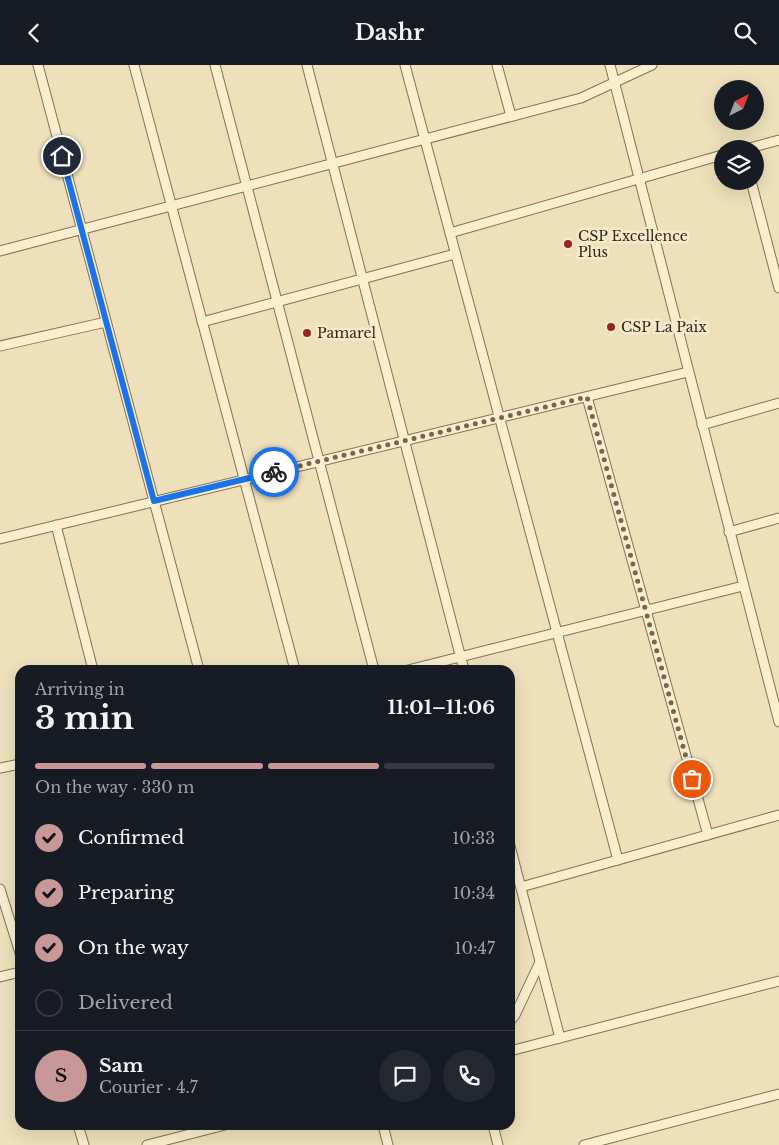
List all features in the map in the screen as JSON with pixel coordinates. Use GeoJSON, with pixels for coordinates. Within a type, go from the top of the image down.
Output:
{"type":"FeatureCollection","features":[{"type":"Feature","properties":{"kind":"street"},"geometry":{"type":"LineString","coordinates":[[38,65],[198,665]]}},
{"type":"Feature","properties":{"kind":"street"},"geometry":{"type":"LineString","coordinates":[[134,65],[294,665]]}},
{"type":"Feature","properties":{"kind":"street"},"geometry":{"type":"LineString","coordinates":[[215,65],[373,665]]}},
{"type":"Feature","properties":{"kind":"street"},"geometry":{"type":"LineString","coordinates":[[307,65],[463,665]]}},
{"type":"Feature","properties":{"kind":"street"},"geometry":{"type":"LineString","coordinates":[[405,65],[618,860]]}},
{"type":"Feature","properties":{"kind":"street"},"geometry":{"type":"LineString","coordinates":[[497,65],[511,116]]}},
{"type":"Feature","properties":{"kind":"street"},"geometry":{"type":"LineString","coordinates":[[610,65],[779,722]]}},
{"type":"Feature","properties":{"kind":"street"},"geometry":{"type":"LineString","coordinates":[[0,251],[581,98],[652,65]]}},
{"type":"Feature","properties":{"kind":"street"},"geometry":{"type":"LineString","coordinates":[[764,144],[779,140]]}},
{"type":"Feature","properties":{"kind":"street"},"geometry":{"type":"LineString","coordinates":[[450,233],[714,157]]}},
{"type":"Feature","properties":{"kind":"street"},"geometry":{"type":"LineString","coordinates":[[753,190],[779,288]]}},
{"type":"Feature","properties":{"kind":"street"},"geometry":{"type":"LineString","coordinates":[[202,322],[456,254]]}},
{"type":"Feature","properties":{"kind":"street"},"geometry":{"type":"LineString","coordinates":[[0,346],[106,322]]}},
{"type":"Feature","properties":{"kind":"street"},"geometry":{"type":"LineString","coordinates":[[0,539],[688,372]]}},
{"type":"Feature","properties":{"kind":"street"},"geometry":{"type":"LineString","coordinates":[[587,397],[708,835]]}},
{"type":"Feature","properties":{"kind":"street"},"geometry":{"type":"LineString","coordinates":[[702,425],[779,403]]}},
{"type":"Feature","properties":{"kind":"street"},"geometry":{"type":"LineString","coordinates":[[729,532],[779,518]]}},
{"type":"Feature","properties":{"kind":"street"},"geometry":{"type":"LineString","coordinates":[[56,525],[92,665]]}},
{"type":"Feature","properties":{"kind":"street"},"geometry":{"type":"LineString","coordinates":[[428,665],[743,585]]}},
{"type":"Feature","properties":{"kind":"street"},"geometry":{"type":"LineString","coordinates":[[0,768],[15,765]]}},
{"type":"Feature","properties":{"kind":"street"},"geometry":{"type":"LineString","coordinates":[[521,887],[779,815]]}},
{"type":"Feature","properties":{"kind":"street"},"geometry":{"type":"LineString","coordinates":[[515,865],[560,1038]]}},
{"type":"Feature","properties":{"kind":"street"},"geometry":{"type":"LineString","coordinates":[[0,889],[15,937]]}},
{"type":"Feature","properties":{"kind":"street"},"geometry":{"type":"LineString","coordinates":[[515,1015],[540,962]]}},
{"type":"Feature","properties":{"kind":"street"},"geometry":{"type":"LineString","coordinates":[[0,977],[15,973]]}},
{"type":"Feature","properties":{"kind":"street"},"geometry":{"type":"LineString","coordinates":[[515,1050],[779,981]]}},
{"type":"Feature","properties":{"kind":"street"},"geometry":{"type":"LineString","coordinates":[[584,1145],[613,1141],[779,1094]]}},
{"type":"Feature","properties":{"kind":"street"},"geometry":{"type":"LineString","coordinates":[[80,1130],[84,1145]]}},
{"type":"Feature","properties":{"kind":"street"},"geometry":{"type":"LineString","coordinates":[[148,1145],[205,1130]]}},
{"type":"Feature","properties":{"kind":"street"},"geometry":{"type":"LineString","coordinates":[[384,1130],[388,1145]]}},
{"type":"Feature","properties":{"kind":"street"},"geometry":{"type":"LineString","coordinates":[[494,1130],[498,1145]]}},
{"type":"Feature","properties":{"kind":"way so far"},"geometry":{"type":"LineString","coordinates":[[274,472],[587,397],[692,779]]}},
{"type":"Feature","properties":{"kind":"place","name":"CSP Excellence Plus"},"geometry":{"type":"Point","coordinates":[568,244]}},
{"type":"Feature","properties":{"kind":"place","name":"CSP La Paix"},"geometry":{"type":"Point","coordinates":[611,327]}},
{"type":"Feature","properties":{"kind":"place","name":"Pamarel"},"geometry":{"type":"Point","coordinates":[307,333]}},
{"type":"Feature","properties":{"kind":"route"},"geometry":{"type":"LineString","coordinates":[[62,156],[154,501],[274,472]]}}]}
